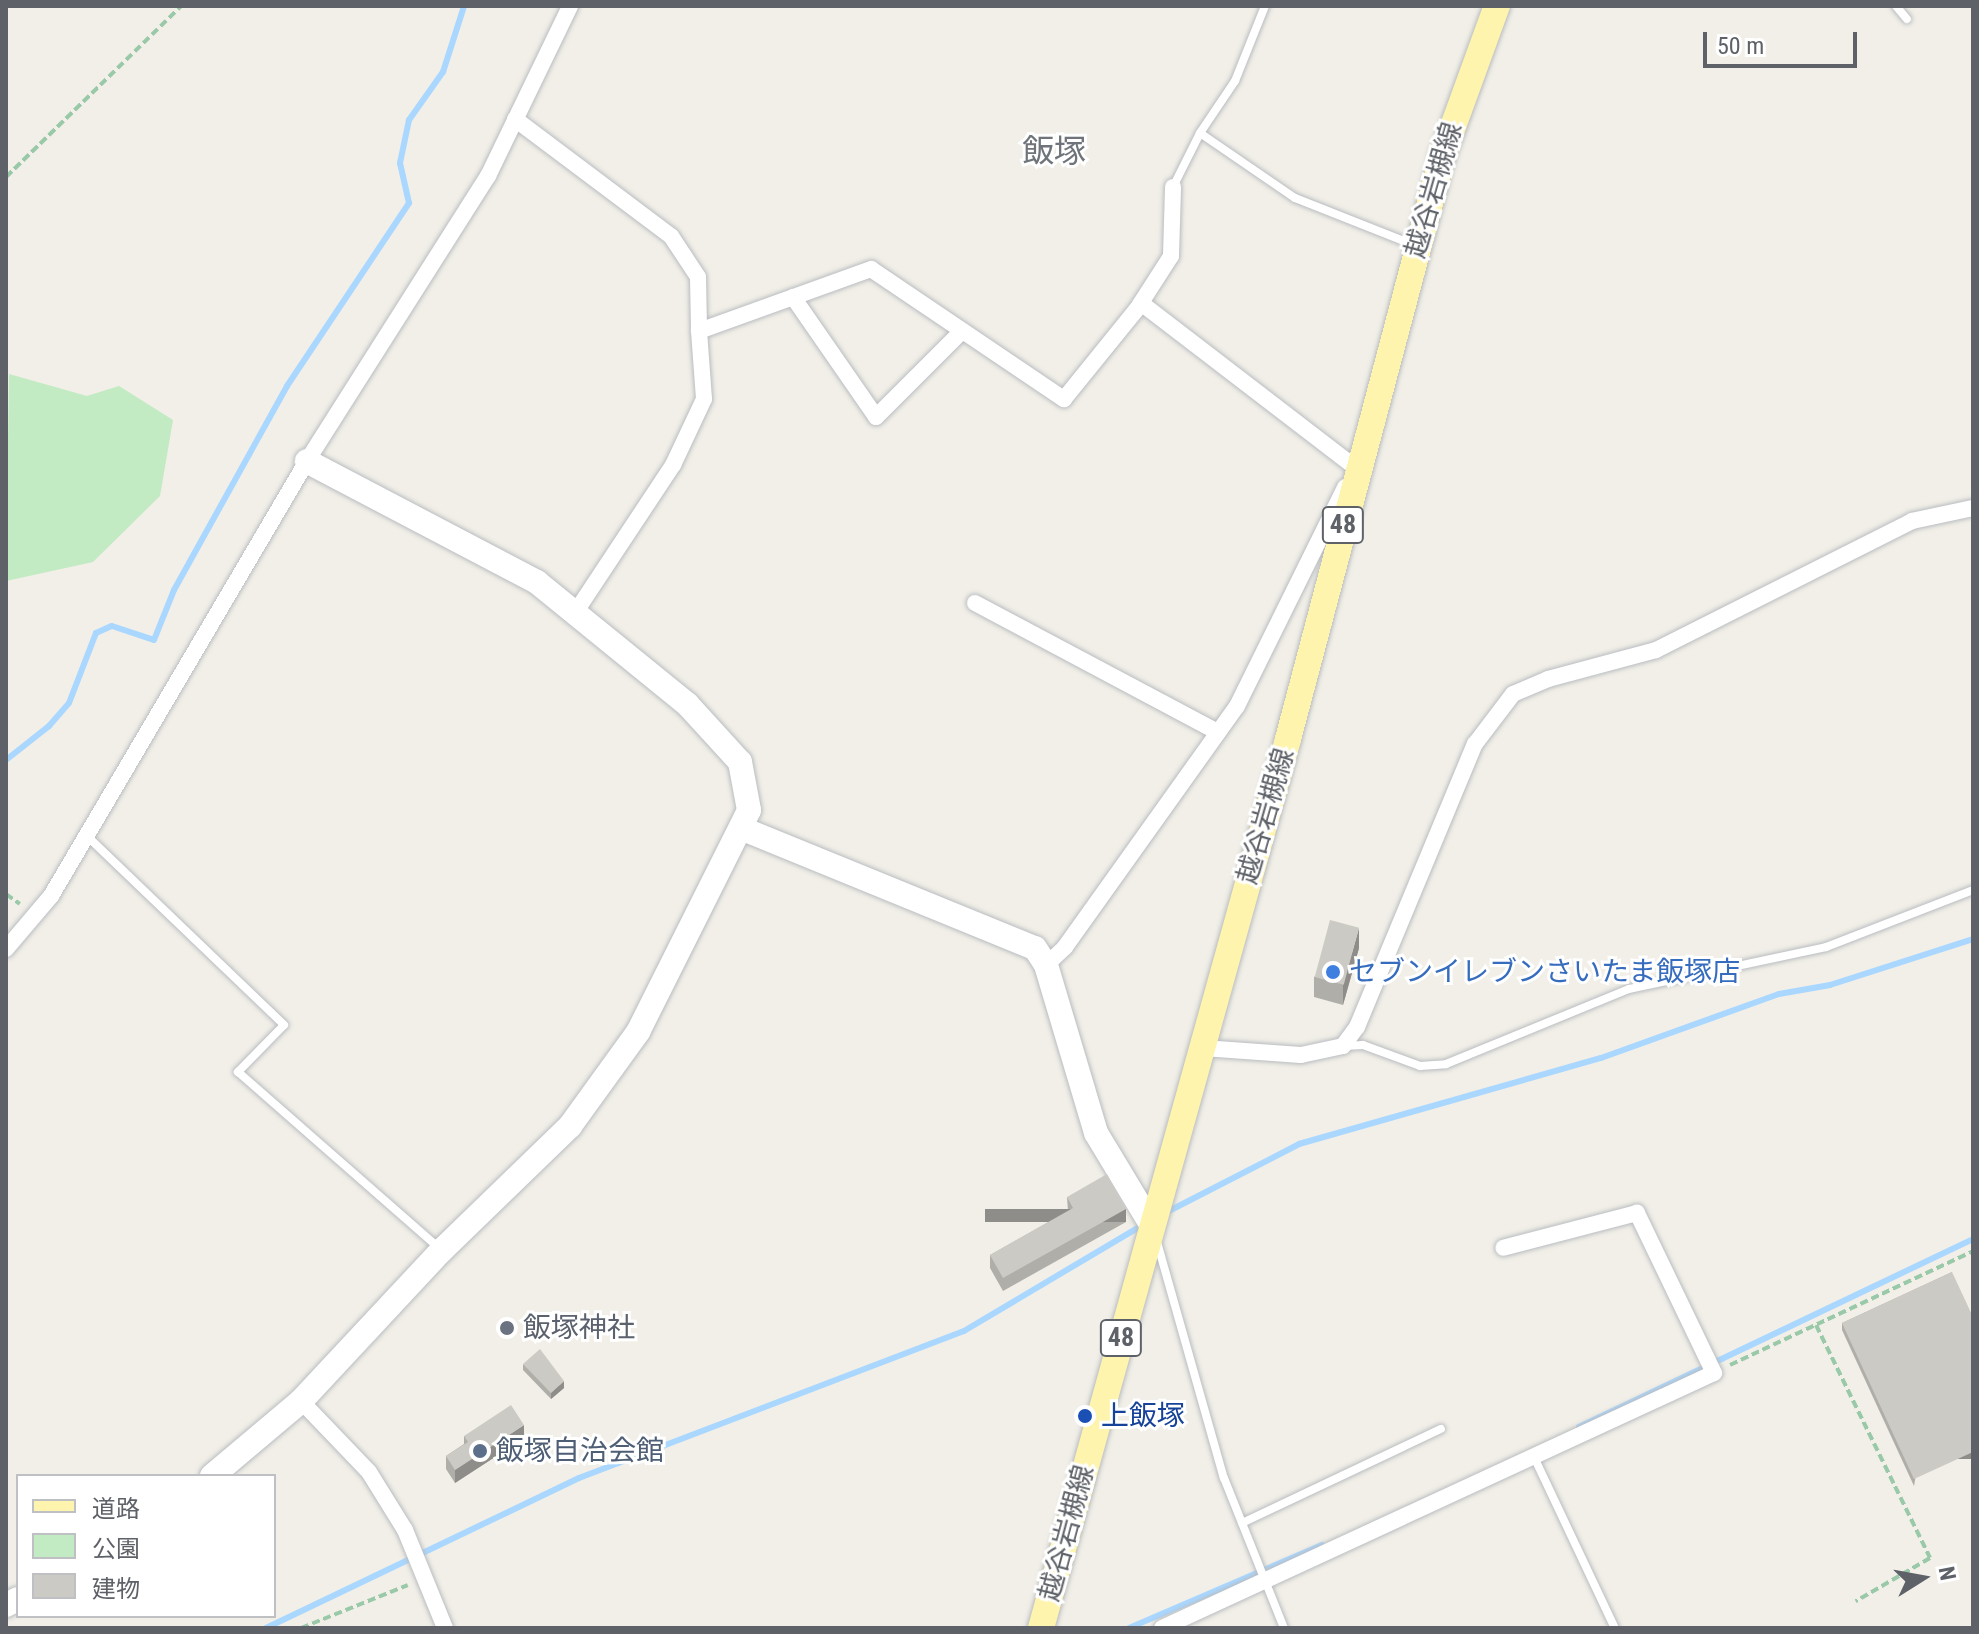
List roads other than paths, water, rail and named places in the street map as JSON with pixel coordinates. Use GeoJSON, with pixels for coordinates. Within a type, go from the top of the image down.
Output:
{"type":"FeatureCollection","features":[{"type":"Feature","properties":{"kind":"main road","name":"越谷岩槻線"},"geometry":{"type":"LineString","coordinates":[[1041,1628],[1203,1048],[1417,246],[1468,76],[1497,6]]}},
{"type":"Feature","properties":{"kind":"street"},"geometry":{"type":"LineString","coordinates":[[6,949],[51,896],[307,461],[488,176],[570,6]]}},
{"type":"Feature","properties":{"kind":"street"},"geometry":{"type":"LineString","coordinates":[[515,119],[671,236],[698,277],[704,399],[673,465],[575,613]]}},
{"type":"Feature","properties":{"kind":"street"},"geometry":{"type":"LineString","coordinates":[[699,331],[871,269],[1064,399],[1141,303],[1171,256],[1173,187]]}},
{"type":"Feature","properties":{"kind":"street"},"geometry":{"type":"LineString","coordinates":[[793,297],[876,417],[962,331]]}},
{"type":"Feature","properties":{"kind":"street"},"geometry":{"type":"LineString","coordinates":[[1046,965],[1065,947],[1237,706],[1358,461],[1141,303]]}},
{"type":"Feature","properties":{"kind":"street"},"geometry":{"type":"LineString","coordinates":[[214,1474],[301,1401],[442,1250],[570,1126],[629,1044],[743,829],[749,791],[740,762],[687,704],[537,582],[307,461]]}},
{"type":"Feature","properties":{"kind":"street"},"geometry":{"type":"LineString","coordinates":[[1203,1048],[1301,1055],[1343,1046],[1357,1027],[1475,744],[1513,694],[1548,679],[1656,650],[1912,521],[1973,508]]}},
{"type":"Feature","properties":{"kind":"street"},"geometry":{"type":"LineString","coordinates":[[975,603],[1218,732]]}},
{"type":"Feature","properties":{"kind":"street"},"geometry":{"type":"LineString","coordinates":[[743,829],[1021,939],[1046,965],[1096,1133],[1152,1226]]}},
{"type":"Feature","properties":{"kind":"street"},"geometry":{"type":"LineString","coordinates":[[1162,1628],[1264,1584],[1714,1373],[1637,1213],[1503,1248]]}},
{"type":"Feature","properties":{"kind":"street"},"geometry":{"type":"LineString","coordinates":[[301,1401],[369,1472],[405,1530],[445,1628]]}},
{"type":"Feature","properties":{"kind":"lane"},"geometry":{"type":"LineString","coordinates":[[1173,187],[1200,133],[1235,81],[1265,6]]}},
{"type":"Feature","properties":{"kind":"lane"},"geometry":{"type":"LineString","coordinates":[[1896,6],[1907,19]]}},
{"type":"Feature","properties":{"kind":"lane"},"geometry":{"type":"LineString","coordinates":[[1200,133],[1295,198],[1417,246]]}},
{"type":"Feature","properties":{"kind":"lane"},"geometry":{"type":"LineString","coordinates":[[87,836],[284,1025],[238,1072],[442,1250]]}},
{"type":"Feature","properties":{"kind":"lane"},"geometry":{"type":"LineString","coordinates":[[1343,1046],[1363,1045],[1420,1066],[1446,1064],[1614,993],[1826,947],[1973,890]]}},
{"type":"Feature","properties":{"kind":"lane"},"geometry":{"type":"LineString","coordinates":[[1152,1226],[1242,1523],[1284,1628]]}},
{"type":"Feature","properties":{"kind":"lane"},"geometry":{"type":"LineString","coordinates":[[1242,1523],[1441,1429]]}},
{"type":"Feature","properties":{"kind":"lane"},"geometry":{"type":"LineString","coordinates":[[1534,1457],[1615,1628]]}},
{"type":"Feature","properties":{"kind":"waterway"},"geometry":{"type":"LineString","coordinates":[[6,760],[49,726],[69,703],[96,633],[112,626],[154,640],[174,590],[287,386],[409,203],[400,163],[409,120],[443,72],[464,6]]}},
{"type":"Feature","properties":{"kind":"waterway"},"geometry":{"type":"LineString","coordinates":[[1165,1213],[1299,1144],[1601,1058],[1779,994],[1830,985],[1973,939]]}},
{"type":"Feature","properties":{"kind":"waterway"},"geometry":{"type":"LineString","coordinates":[[266,1628],[579,1478],[964,1331],[1144,1224]]}},
{"type":"Feature","properties":{"kind":"waterway"},"geometry":{"type":"LineString","coordinates":[[1579,1427],[1973,1239]]}},
{"type":"Feature","properties":{"kind":"waterway"},"geometry":{"type":"LineString","coordinates":[[1129,1628],[1322,1545]]}},
{"type":"Feature","properties":{"kind":"place","name":"セブンイレブンさいたま飯塚店"},"geometry":{"type":"Point","coordinates":[1333,972]}},
{"type":"Feature","properties":{"kind":"place","name":"飯塚神社"},"geometry":{"type":"Point","coordinates":[507,1328]}},
{"type":"Feature","properties":{"kind":"place","name":"上飯塚"},"geometry":{"type":"Point","coordinates":[1085,1416]}},
{"type":"Feature","properties":{"kind":"place","name":"飯塚自治会館"},"geometry":{"type":"Point","coordinates":[480,1451]}},
{"type":"Feature","properties":{"kind":"district","name":"飯塚"},"geometry":{"type":"Point","coordinates":[1054,151]}}]}
